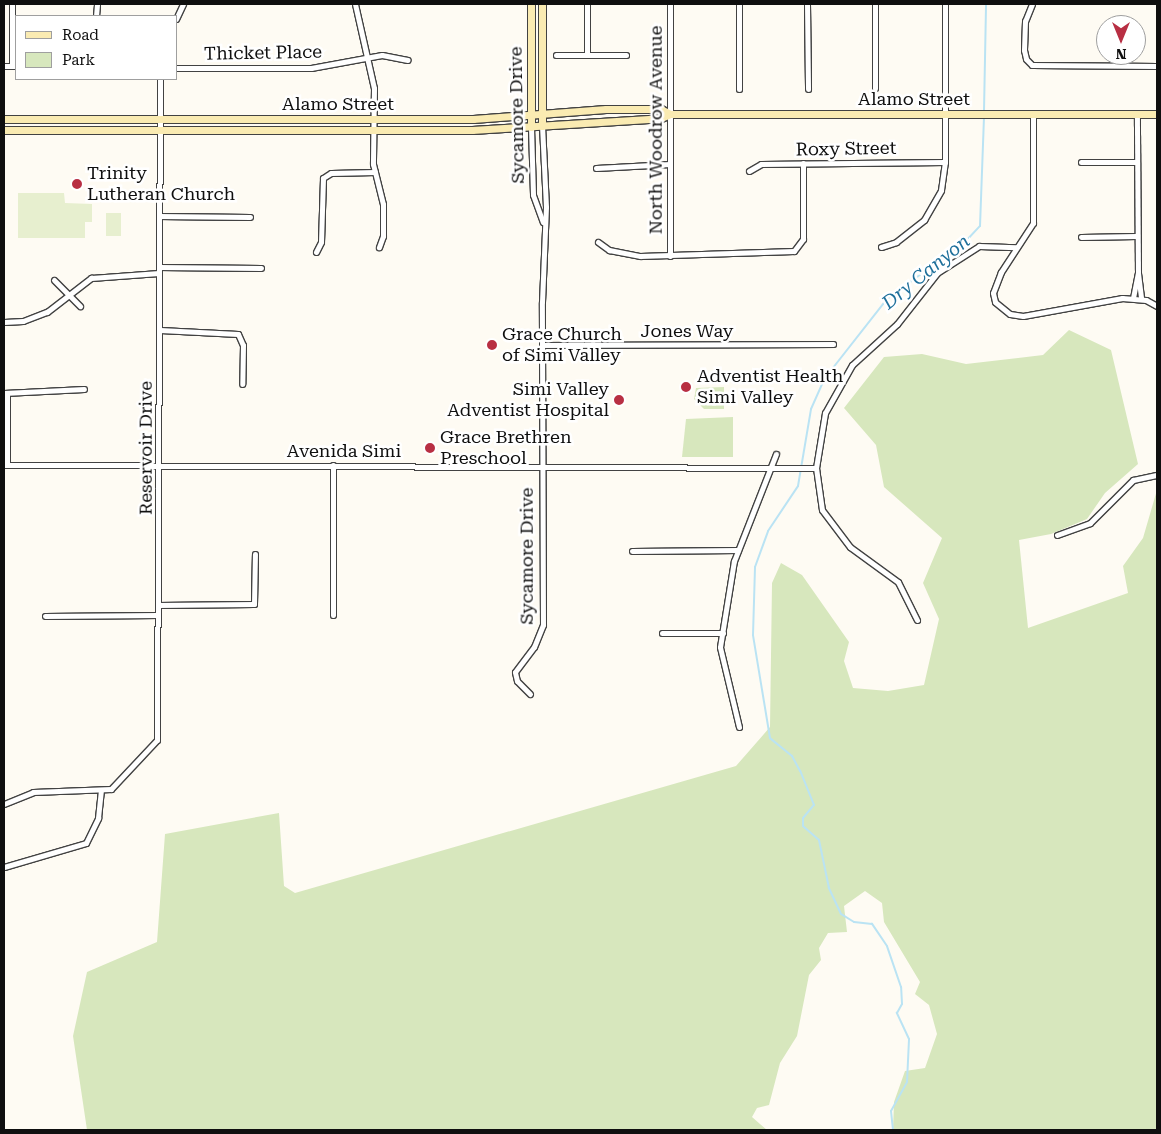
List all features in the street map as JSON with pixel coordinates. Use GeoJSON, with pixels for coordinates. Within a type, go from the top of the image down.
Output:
{"type":"FeatureCollection","features":[{"type":"Feature","properties":{"kind":"main road","name":"Sycamore Drive"},"geometry":{"type":"LineString","coordinates":[[531,4],[531,127]]}},
{"type":"Feature","properties":{"kind":"main road","name":"Sycamore Drive"},"geometry":{"type":"LineString","coordinates":[[542,4],[542,126]]}},
{"type":"Feature","properties":{"kind":"main road","name":"Alamo Street"},"geometry":{"type":"LineString","coordinates":[[4,119],[374,119],[531,115],[606,109],[661,109],[670,114]]}},
{"type":"Feature","properties":{"kind":"main road","name":"Alamo Street"},"geometry":{"type":"LineString","coordinates":[[4,130],[373,131],[531,127],[661,118],[670,114],[1157,114]]}},
{"type":"Feature","properties":{"kind":"street"},"geometry":{"type":"LineString","coordinates":[[4,66],[14,66],[12,4]]}},
{"type":"Feature","properties":{"kind":"street"},"geometry":{"type":"LineString","coordinates":[[354,4],[370,57],[375,172],[383,204],[384,236],[379,247]]}},
{"type":"Feature","properties":{"kind":"street"},"geometry":{"type":"LineString","coordinates":[[587,4],[587,55]]}},
{"type":"Feature","properties":{"kind":"street","name":"North Woodrow Avenue"},"geometry":{"type":"LineString","coordinates":[[670,4],[670,256]]}},
{"type":"Feature","properties":{"kind":"street"},"geometry":{"type":"LineString","coordinates":[[738,4],[739,89]]}},
{"type":"Feature","properties":{"kind":"street"},"geometry":{"type":"LineString","coordinates":[[807,4],[808,89]]}},
{"type":"Feature","properties":{"kind":"street"},"geometry":{"type":"LineString","coordinates":[[875,4],[875,88]]}},
{"type":"Feature","properties":{"kind":"street"},"geometry":{"type":"LineString","coordinates":[[881,247],[896,242],[930,214],[941,190],[945,162],[945,4]]}},
{"type":"Feature","properties":{"kind":"street"},"geometry":{"type":"LineString","coordinates":[[1032,4],[1024,32],[1026,59],[1037,66],[1157,66]]}},
{"type":"Feature","properties":{"kind":"street","name":"Thicket Place"},"geometry":{"type":"LineString","coordinates":[[178,68],[311,68],[391,55],[408,60]]}},
{"type":"Feature","properties":{"kind":"street"},"geometry":{"type":"LineString","coordinates":[[556,55],[626,55]]}},
{"type":"Feature","properties":{"kind":"street","name":"Reservoir Drive"},"geometry":{"type":"LineString","coordinates":[[101,791],[114,787],[157,740],[160,465],[160,80]]}},
{"type":"Feature","properties":{"kind":"street"},"geometry":{"type":"LineString","coordinates":[[1033,114],[1033,223],[1016,247],[993,293],[1000,308],[1023,316],[1133,298],[1141,299],[1157,306]]}},
{"type":"Feature","properties":{"kind":"street"},"geometry":{"type":"LineString","coordinates":[[1137,114],[1136,236],[1141,299]]}},
{"type":"Feature","properties":{"kind":"street","name":"Sycamore Drive"},"geometry":{"type":"LineString","coordinates":[[530,694],[517,681],[515,672],[534,647],[543,625],[542,345],[544,224],[542,126]]}},
{"type":"Feature","properties":{"kind":"street","name":"Sycamore Drive"},"geometry":{"type":"LineString","coordinates":[[531,127],[533,195],[544,224]]}},
{"type":"Feature","properties":{"kind":"street","name":"Roxy Street"},"geometry":{"type":"LineString","coordinates":[[749,170],[761,164],[945,162]]}},
{"type":"Feature","properties":{"kind":"street"},"geometry":{"type":"LineString","coordinates":[[1081,162],[1136,162]]}},
{"type":"Feature","properties":{"kind":"street"},"geometry":{"type":"LineString","coordinates":[[598,242],[609,250],[626,254],[670,256],[794,251],[803,239],[803,163]]}},
{"type":"Feature","properties":{"kind":"street"},"geometry":{"type":"LineString","coordinates":[[596,168],[670,164]]}},
{"type":"Feature","properties":{"kind":"street"},"geometry":{"type":"LineString","coordinates":[[316,252],[321,242],[320,182],[327,175],[375,172]]}},
{"type":"Feature","properties":{"kind":"street"},"geometry":{"type":"LineString","coordinates":[[159,216],[250,217]]}},
{"type":"Feature","properties":{"kind":"street"},"geometry":{"type":"LineString","coordinates":[[1081,237],[1136,236]]}},
{"type":"Feature","properties":{"kind":"street"},"geometry":{"type":"LineString","coordinates":[[917,620],[898,582],[850,547],[826,519],[818,501],[815,468],[822,425],[836,388],[861,355],[903,318],[930,279],[979,246],[1016,247]]}},
{"type":"Feature","properties":{"kind":"street"},"geometry":{"type":"LineString","coordinates":[[4,322],[35,318],[67,293],[101,275],[159,270],[261,268]]}},
{"type":"Feature","properties":{"kind":"street"},"geometry":{"type":"LineString","coordinates":[[1133,298],[1138,273]]}},
{"type":"Feature","properties":{"kind":"street"},"geometry":{"type":"LineString","coordinates":[[54,280],[80,306]]}},
{"type":"Feature","properties":{"kind":"street"},"geometry":{"type":"LineString","coordinates":[[160,330],[238,334],[243,345],[242,384]]}},
{"type":"Feature","properties":{"kind":"street","name":"Jones Way"},"geometry":{"type":"LineString","coordinates":[[542,345],[833,344]]}},
{"type":"Feature","properties":{"kind":"street"},"geometry":{"type":"LineString","coordinates":[[5,465],[5,393],[84,389]]}},
{"type":"Feature","properties":{"kind":"street"},"geometry":{"type":"LineString","coordinates":[[739,727],[720,647],[738,550],[773,466],[776,454]]}},
{"type":"Feature","properties":{"kind":"street","name":"Avenida Simi"},"geometry":{"type":"LineString","coordinates":[[5,465],[542,465],[793,466],[815,468]]}},
{"type":"Feature","properties":{"kind":"street"},"geometry":{"type":"LineString","coordinates":[[332,465],[333,615]]}},
{"type":"Feature","properties":{"kind":"street"},"geometry":{"type":"LineString","coordinates":[[1057,534],[1090,523],[1133,480],[1157,475]]}},
{"type":"Feature","properties":{"kind":"street"},"geometry":{"type":"LineString","coordinates":[[632,551],[738,550]]}},
{"type":"Feature","properties":{"kind":"street"},"geometry":{"type":"LineString","coordinates":[[158,605],[254,604],[255,554]]}},
{"type":"Feature","properties":{"kind":"street"},"geometry":{"type":"LineString","coordinates":[[45,616],[158,615]]}},
{"type":"Feature","properties":{"kind":"street"},"geometry":{"type":"LineString","coordinates":[[662,633],[723,632]]}},
{"type":"Feature","properties":{"kind":"street"},"geometry":{"type":"LineString","coordinates":[[4,804],[33,792],[101,791],[94,830],[86,844],[4,867]]}},
{"type":"Feature","properties":{"kind":"green space"},"geometry":{"type":"Polygon","coordinates":[[[18,193],[64,193],[65,203],[92,204],[92,222],[85,222],[85,238],[18,238],[18,193]]]}},
{"type":"Feature","properties":{"kind":"green space"},"geometry":{"type":"Polygon","coordinates":[[[106,213],[121,213],[121,236],[106,236],[106,213]]]}},
{"type":"Feature","properties":{"kind":"green space"},"geometry":{"type":"Polygon","coordinates":[[[1069,330],[1111,350],[1138,464],[1105,493],[1087,519],[1051,534],[1019,540],[1028,628],[1128,593],[1123,566],[1143,538],[1157,490],[1157,1130],[893,1130],[894,1102],[905,1071],[925,1068],[937,1034],[929,1005],[915,994],[920,982],[884,922],[882,903],[865,891],[844,906],[847,932],[828,933],[819,948],[821,960],[809,975],[797,1036],[780,1063],[769,1105],[757,1108],[752,1117],[767,1130],[87,1130],[73,1036],[87,972],[157,942],[165,834],[279,813],[284,886],[295,893],[736,766],[770,727],[772,583],[781,563],[802,575],[849,642],[844,661],[853,688],[888,691],[924,685],[939,619],[923,583],[942,538],[884,487],[876,445],[844,408],[884,357],[922,354],[966,364],[1043,355],[1069,330]]]}},
{"type":"Feature","properties":{"kind":"green space"},"geometry":{"type":"Polygon","coordinates":[[[724,387],[724,409],[704,409],[694,399],[696,388],[724,387]]]}},
{"type":"Feature","properties":{"kind":"green space"},"geometry":{"type":"Polygon","coordinates":[[[733,417],[733,457],[682,457],[686,419],[733,417]]]}},
{"type":"Feature","properties":{"kind":"waterway","name":"Dry Canyon"},"geometry":{"type":"LineString","coordinates":[[984,111],[986,4]]}},
{"type":"Feature","properties":{"kind":"waterway","name":"Dry Canyon"},"geometry":{"type":"LineString","coordinates":[[893,1130],[891,1111],[907,1082],[909,1039],[897,1013],[902,1004],[901,987],[887,946],[872,924],[854,922],[841,914],[829,888],[819,840],[803,826],[803,818],[814,805],[792,756],[770,738],[753,635],[755,567],[768,531],[798,486],[811,409],[825,378],[887,299],[965,242],[980,226],[984,116]]}},
{"type":"Feature","properties":{"kind":"place","name":"Trinity Lutheran Church"},"geometry":{"type":"Point","coordinates":[77,184]}},
{"type":"Feature","properties":{"kind":"place","name":"Grace Church of Simi Valley"},"geometry":{"type":"Point","coordinates":[492,345]}},
{"type":"Feature","properties":{"kind":"place","name":"Adventist Health Simi Valley"},"geometry":{"type":"Point","coordinates":[686,387]}},
{"type":"Feature","properties":{"kind":"place","name":"Simi Valley Adventist Hospital"},"geometry":{"type":"Point","coordinates":[619,400]}},
{"type":"Feature","properties":{"kind":"place","name":"Grace Brethren Preschool"},"geometry":{"type":"Point","coordinates":[430,448]}}]}
